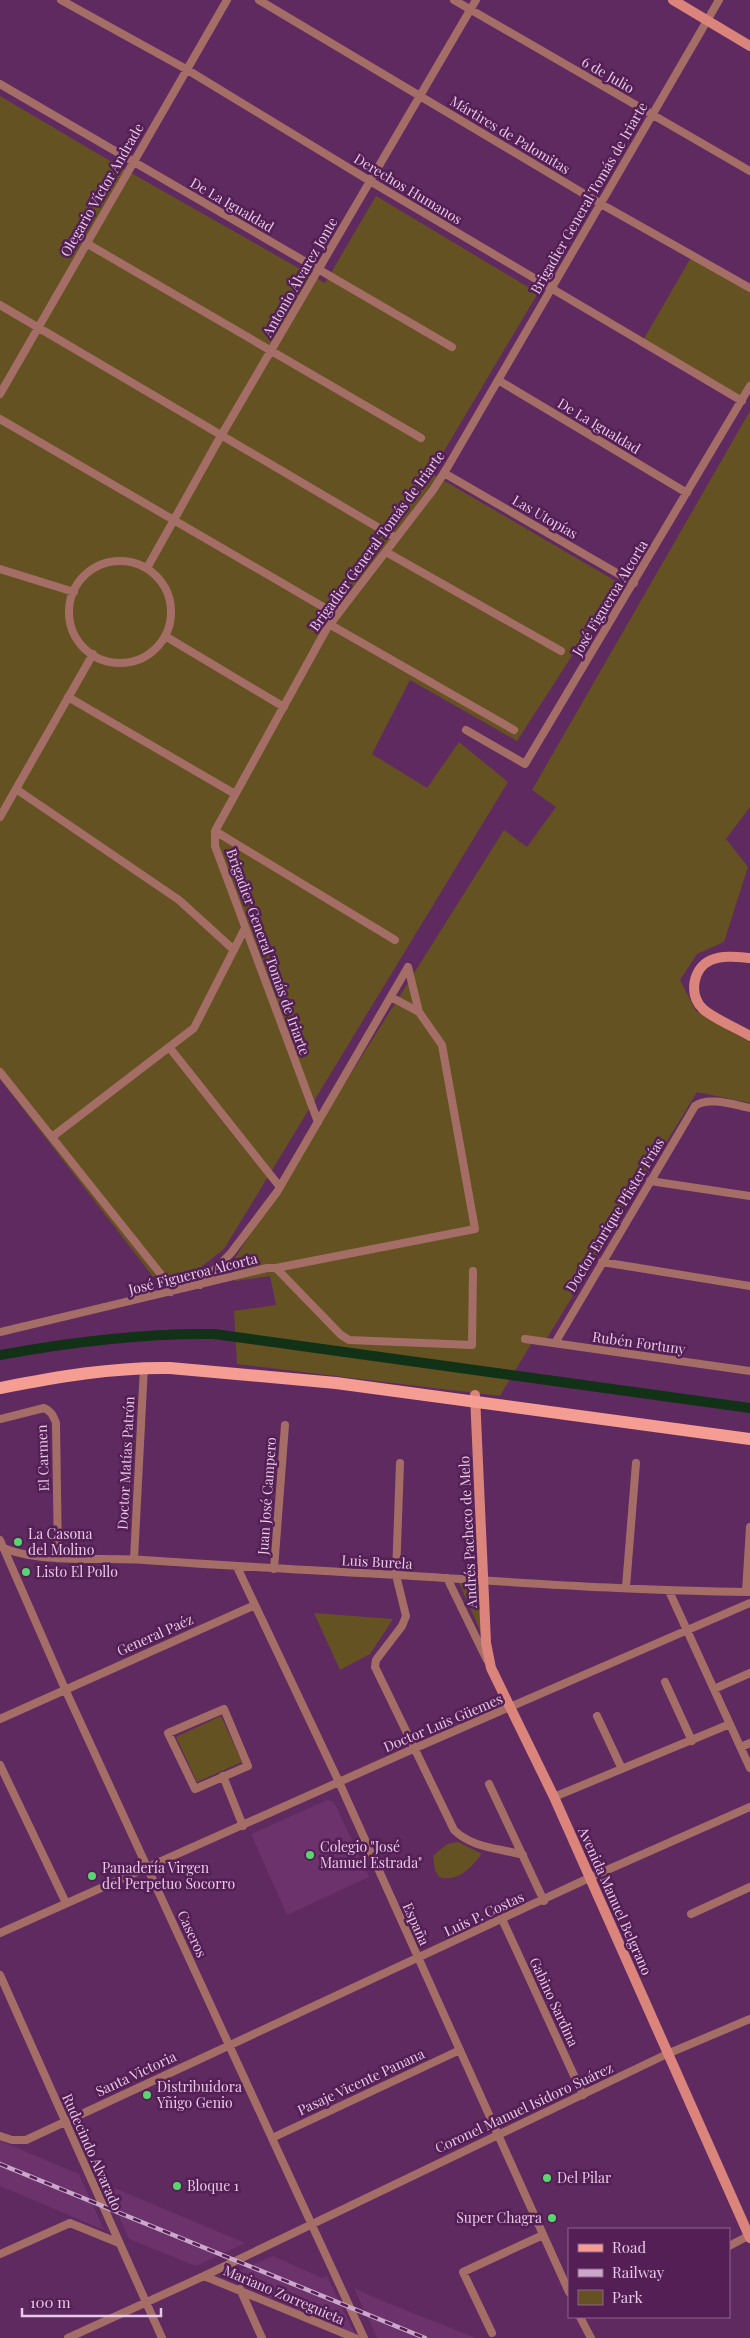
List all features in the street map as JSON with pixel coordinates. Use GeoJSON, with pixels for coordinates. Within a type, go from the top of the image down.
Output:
{"type":"FeatureCollection","features":[{"type":"Feature","properties":{"kind":"main road"},"geometry":{"type":"LineString","coordinates":[[673,0],[750,46]]}},
{"type":"Feature","properties":{"kind":"main road"},"geometry":{"type":"LineString","coordinates":[[750,958],[726,957],[712,959],[702,966],[696,975],[694,986],[696,996],[703,1008],[750,1036]]}},
{"type":"Feature","properties":{"kind":"main road"},"geometry":{"type":"LineString","coordinates":[[0,1383],[89,1368],[147,1363],[263,1370],[475,1398],[750,1439]]}},
{"type":"Feature","properties":{"kind":"main road"},"geometry":{"type":"LineString","coordinates":[[0,1388],[65,1376],[144,1368],[170,1368],[287,1378],[475,1398],[750,1430]]}},
{"type":"Feature","properties":{"kind":"main road","name":"Andrés Pacheco de Melo"},"geometry":{"type":"LineString","coordinates":[[475,1398],[486,1643],[490,1668]]}},
{"type":"Feature","properties":{"kind":"main road","name":"Avenida Manuel Belgrano"},"geometry":{"type":"LineString","coordinates":[[490,1668],[554,1797],[667,2054],[750,2236]]}},
{"type":"Feature","properties":{"kind":"street","name":"Derechos Humanos"},"geometry":{"type":"LineString","coordinates":[[61,0],[186,69],[370,181],[742,401]]}},
{"type":"Feature","properties":{"kind":"street","name":"Olegario Víctor Andrade"},"geometry":{"type":"LineString","coordinates":[[0,394],[227,0]]}},
{"type":"Feature","properties":{"kind":"street","name":"Mártires de Palomitas"},"geometry":{"type":"LineString","coordinates":[[259,0],[601,204],[750,288]]}},
{"type":"Feature","properties":{"kind":"street","name":"6 de Julio"},"geometry":{"type":"LineString","coordinates":[[454,0],[750,171]]}},
{"type":"Feature","properties":{"kind":"street","name":"Antonio Álvarez Jonte"},"geometry":{"type":"LineString","coordinates":[[147,568],[370,181],[422,97],[476,0]]}},
{"type":"Feature","properties":{"kind":"street","name":"Brigadier General Tomás de Iriarte"},"geometry":{"type":"LineString","coordinates":[[318,1122],[215,846],[215,831],[329,624],[386,552],[444,473],[719,0]]}},
{"type":"Feature","properties":{"kind":"street","name":"De La Igualdad"},"geometry":{"type":"LineString","coordinates":[[0,84],[452,347]]}},
{"type":"Feature","properties":{"kind":"street"},"geometry":{"type":"LineString","coordinates":[[86,243],[421,438]]}},
{"type":"Feature","properties":{"kind":"street"},"geometry":{"type":"LineString","coordinates":[[0,305],[396,538]]}},
{"type":"Feature","properties":{"kind":"street","name":"De La Igualdad"},"geometry":{"type":"LineString","coordinates":[[498,380],[687,493]]}},
{"type":"Feature","properties":{"kind":"street","name":"José Figueroa Alcorta"},"geometry":{"type":"LineString","coordinates":[[466,730],[525,764],[750,386]]}},
{"type":"Feature","properties":{"kind":"street"},"geometry":{"type":"LineString","coordinates":[[0,419],[336,615]]}},
{"type":"Feature","properties":{"kind":"street","name":"Las Utopías"},"geometry":{"type":"LineString","coordinates":[[444,473],[634,583]]}},
{"type":"Feature","properties":{"kind":"street"},"geometry":{"type":"LineString","coordinates":[[386,552],[561,651]]}},
{"type":"Feature","properties":{"kind":"street"},"geometry":{"type":"LineString","coordinates":[[116,561],[132,562],[147,568],[160,580],[169,595],[172,612],[165,636],[160,644],[148,656],[131,662],[114,663],[84,648],[75,635],[70,619],[70,602],[86,574],[100,565],[116,561]]}},
{"type":"Feature","properties":{"kind":"street"},"geometry":{"type":"LineString","coordinates":[[0,568],[74,592]]}},
{"type":"Feature","properties":{"kind":"street"},"geometry":{"type":"LineString","coordinates":[[329,624],[514,730]]}},
{"type":"Feature","properties":{"kind":"street"},"geometry":{"type":"LineString","coordinates":[[165,636],[284,706]]}},
{"type":"Feature","properties":{"kind":"street"},"geometry":{"type":"LineString","coordinates":[[0,817],[93,654]]}},
{"type":"Feature","properties":{"kind":"street"},"geometry":{"type":"LineString","coordinates":[[68,698],[235,794]]}},
{"type":"Feature","properties":{"kind":"street"},"geometry":{"type":"LineString","coordinates":[[16,789],[179,900],[234,950]]}},
{"type":"Feature","properties":{"kind":"street"},"geometry":{"type":"LineString","coordinates":[[215,831],[396,940]]}},
{"type":"Feature","properties":{"kind":"street"},"geometry":{"type":"LineString","coordinates":[[52,1137],[194,1028],[245,928]]}},
{"type":"Feature","properties":{"kind":"street"},"geometry":{"type":"LineString","coordinates":[[200,1285],[231,1253],[280,1187],[408,967],[419,1012],[442,1045],[475,1229],[276,1268]]}},
{"type":"Feature","properties":{"kind":"street"},"geometry":{"type":"LineString","coordinates":[[391,997],[419,1012]]}},
{"type":"Feature","properties":{"kind":"street"},"geometry":{"type":"LineString","coordinates":[[169,1047],[280,1187]]}},
{"type":"Feature","properties":{"kind":"street"},"geometry":{"type":"LineString","coordinates":[[0,1072],[163,1277],[171,1292]]}},
{"type":"Feature","properties":{"kind":"street","name":"Doctor Enrique Pfister Frías"},"geometry":{"type":"LineString","coordinates":[[555,1343],[695,1106],[700,1102],[710,1102],[750,1108]]}},
{"type":"Feature","properties":{"kind":"street"},"geometry":{"type":"LineString","coordinates":[[650,1181],[750,1196]]}},
{"type":"Feature","properties":{"kind":"street"},"geometry":{"type":"LineString","coordinates":[[602,1262],[750,1286]]}},
{"type":"Feature","properties":{"kind":"street","name":"José Figueroa Alcorta"},"geometry":{"type":"LineString","coordinates":[[0,1332],[267,1268],[276,1268],[341,1335],[349,1340],[472,1345],[473,1271]]}},
{"type":"Feature","properties":{"kind":"street","name":"Rubén Fortuny"},"geometry":{"type":"LineString","coordinates":[[525,1339],[750,1371]]}},
{"type":"Feature","properties":{"kind":"street","name":"Doctor Matías Patrón"},"geometry":{"type":"LineString","coordinates":[[134,1559],[144,1368]]}},
{"type":"Feature","properties":{"kind":"street","name":"El Carmen"},"geometry":{"type":"LineString","coordinates":[[0,1419],[44,1408],[49,1410],[54,1416],[56,1423],[58,1557]]}},
{"type":"Feature","properties":{"kind":"street","name":"Juan José Campero"},"geometry":{"type":"LineString","coordinates":[[274,1569],[285,1425]]}},
{"type":"Feature","properties":{"kind":"street"},"geometry":{"type":"LineString","coordinates":[[400,1463],[396,1575],[406,1616],[402,1626],[376,1660],[375,1667],[454,1830],[462,1839],[476,1845],[523,1856]]}},
{"type":"Feature","properties":{"kind":"street"},"geometry":{"type":"LineString","coordinates":[[626,1587],[636,1463]]}},
{"type":"Feature","properties":{"kind":"street"},"geometry":{"type":"LineString","coordinates":[[748,1592],[750,1527]]}},
{"type":"Feature","properties":{"kind":"street","name":"Caseros"},"geometry":{"type":"LineString","coordinates":[[0,1540],[66,1689],[364,2338]]}},
{"type":"Feature","properties":{"kind":"street","name":"Luis Burela"},"geometry":{"type":"LineString","coordinates":[[2,1547],[17,1554],[58,1557],[134,1559],[237,1567],[626,1587],[669,1591],[748,1592]]}},
{"type":"Feature","properties":{"kind":"street","name":"España"},"geometry":{"type":"LineString","coordinates":[[237,1567],[339,1782],[568,2290]]}},
{"type":"Feature","properties":{"kind":"street","name":"Avenida Manuel Belgrano"},"geometry":{"type":"LineString","coordinates":[[447,1578],[490,1668]]}},
{"type":"Feature","properties":{"kind":"street"},"geometry":{"type":"LineString","coordinates":[[669,1591],[750,1768]]}},
{"type":"Feature","properties":{"kind":"street","name":"Doctor Luis Güemes"},"geometry":{"type":"LineString","coordinates":[[0,1933],[66,1902],[243,1826],[413,1748],[511,1708],[750,1602]]}},
{"type":"Feature","properties":{"kind":"street","name":"General Paéz"},"geometry":{"type":"LineString","coordinates":[[0,1719],[255,1605]]}},
{"type":"Feature","properties":{"kind":"street"},"geometry":{"type":"LineString","coordinates":[[714,1690],[750,1673]]}},
{"type":"Feature","properties":{"kind":"street"},"geometry":{"type":"LineString","coordinates":[[665,1682],[692,1741]]}},
{"type":"Feature","properties":{"kind":"street"},"geometry":{"type":"LineString","coordinates":[[224,1709],[248,1766],[223,1776],[195,1789],[168,1733],[224,1709]]}},
{"type":"Feature","properties":{"kind":"street"},"geometry":{"type":"LineString","coordinates":[[597,1716],[622,1769]]}},
{"type":"Feature","properties":{"kind":"street"},"geometry":{"type":"LineString","coordinates":[[554,1797],[730,1724]]}},
{"type":"Feature","properties":{"kind":"street"},"geometry":{"type":"LineString","coordinates":[[741,1747],[750,1743]]}},
{"type":"Feature","properties":{"kind":"street"},"geometry":{"type":"LineString","coordinates":[[0,1765],[66,1902]]}},
{"type":"Feature","properties":{"kind":"street"},"geometry":{"type":"LineString","coordinates":[[223,1776],[243,1826]]}},
{"type":"Feature","properties":{"kind":"street"},"geometry":{"type":"LineString","coordinates":[[489,1784],[544,1900]]}},
{"type":"Feature","properties":{"kind":"street","name":"Luis P. Costas"},"geometry":{"type":"LineString","coordinates":[[229,2044],[418,1959],[589,1878],[750,1807]]}},
{"type":"Feature","properties":{"kind":"street"},"geometry":{"type":"LineString","coordinates":[[691,1914],[750,1886]]}},
{"type":"Feature","properties":{"kind":"street","name":"Gabino Sardina"},"geometry":{"type":"LineString","coordinates":[[502,1919],[583,2094]]}},
{"type":"Feature","properties":{"kind":"street","name":"Rudecindo Alvarado"},"geometry":{"type":"LineString","coordinates":[[0,1976],[162,2338]]}},
{"type":"Feature","properties":{"kind":"street","name":"Coronel Manuel Isidoro Suárez"},"geometry":{"type":"LineString","coordinates":[[68,2338],[204,2276],[667,2054],[750,2019]]}},
{"type":"Feature","properties":{"kind":"street","name":"Santa Victoria"},"geometry":{"type":"LineString","coordinates":[[0,2136],[12,2140],[26,2140],[229,2044]]}},
{"type":"Feature","properties":{"kind":"street","name":"Pasaje Vicente Panana"},"geometry":{"type":"LineString","coordinates":[[272,2138],[460,2050]]}},
{"type":"Feature","properties":{"kind":"street"},"geometry":{"type":"LineString","coordinates":[[0,2254],[70,2223],[119,2243]]}},
{"type":"Feature","properties":{"kind":"street"},"geometry":{"type":"LineString","coordinates":[[492,2333],[462,2272],[543,2236]]}},
{"type":"Feature","properties":{"kind":"street"},"geometry":{"type":"LineString","coordinates":[[730,2246],[750,2236]]}},
{"type":"Feature","properties":{"kind":"street","name":"Mariano Zorreguieta"},"geometry":{"type":"LineString","coordinates":[[204,2276],[240,2289],[355,2338]]}},
{"type":"Feature","properties":{"kind":"street"},"geometry":{"type":"LineString","coordinates":[[240,2289],[262,2338]]}},
{"type":"Feature","properties":{"kind":"street"},"geometry":{"type":"LineString","coordinates":[[580,2318],[590,2338]]}},
{"type":"Feature","properties":{"kind":"shaded area","name":"Colegio \"José Manuel Estrada\""},"geometry":{"type":"Polygon","coordinates":[[[327,1800],[334,1802],[369,1877],[287,1915],[251,1834],[327,1800]]]}},
{"type":"Feature","properties":{"kind":"shaded area"},"geometry":{"type":"Polygon","coordinates":[[[0,2141],[79,2174],[104,2230],[0,2186],[0,2141]]]}},
{"type":"Feature","properties":{"kind":"shaded area"},"geometry":{"type":"Polygon","coordinates":[[[105,2184],[245,2243],[196,2266],[129,2239],[105,2184]]]}},
{"type":"Feature","properties":{"kind":"shaded area"},"geometry":{"type":"Polygon","coordinates":[[[273,2256],[322,2278],[327,2276],[355,2334],[223,2278],[273,2256]]]}},
{"type":"Feature","properties":{"kind":"shaded area"},"geometry":{"type":"Polygon","coordinates":[[[354,2288],[385,2302],[476,2338],[377,2338],[354,2288]]]}},
{"type":"Feature","properties":{"kind":"green space"},"geometry":{"type":"Polygon","coordinates":[[[0,96],[325,283],[376,196],[538,293],[431,473],[619,583],[517,741],[410,680],[372,754],[427,788],[459,742],[508,782],[224,1249],[196,1271],[158,1283],[0,1079],[0,96]]]}},
{"type":"Feature","properties":{"kind":"green space"},"geometry":{"type":"Polygon","coordinates":[[[693,254],[750,288],[750,386],[742,401],[642,342],[693,254]]]}},
{"type":"Feature","properties":{"kind":"green space"},"geometry":{"type":"Polygon","coordinates":[[[750,411],[750,807],[726,839],[748,867],[724,942],[697,954],[680,980],[696,1011],[750,1042],[750,1103],[697,1092],[544,1343],[531,1344],[500,1396],[237,1364],[234,1311],[276,1305],[270,1276],[235,1281],[235,1258],[504,830],[527,847],[556,807],[532,790],[750,411]]]}},
{"type":"Feature","properties":{"kind":"green space"},"geometry":{"type":"Polygon","coordinates":[[[459,1583],[481,1584],[481,1632],[459,1583]]]}},
{"type":"Feature","properties":{"kind":"green space"},"geometry":{"type":"Polygon","coordinates":[[[314,1613],[393,1619],[370,1654],[340,1670],[314,1613]]]}},
{"type":"Feature","properties":{"kind":"green space"},"geometry":{"type":"Polygon","coordinates":[[[221,1716],[242,1762],[197,1782],[176,1737],[221,1716]]]}},
{"type":"Feature","properties":{"kind":"green space"},"geometry":{"type":"Polygon","coordinates":[[[458,1842],[482,1854],[468,1869],[458,1876],[452,1878],[439,1877],[435,1870],[433,1856],[447,1844],[458,1842]]]}},
{"type":"Feature","properties":{"kind":"waterway"},"geometry":{"type":"LineString","coordinates":[[0,1355],[107,1339],[160,1335],[214,1334],[750,1408]]}},
{"type":"Feature","properties":{"kind":"railway"},"geometry":{"type":"LineString","coordinates":[[0,2164],[425,2338]]}},
{"type":"Feature","properties":{"kind":"place","name":"La Casona del Molino"},"geometry":{"type":"Point","coordinates":[18,1542]}},
{"type":"Feature","properties":{"kind":"place","name":"Listo El Pollo"},"geometry":{"type":"Point","coordinates":[26,1572]}},
{"type":"Feature","properties":{"kind":"place","name":"Colegio \"José Manuel Estrada\""},"geometry":{"type":"Point","coordinates":[310,1855]}},
{"type":"Feature","properties":{"kind":"place","name":"Panadería Virgen del Perpetuo Socorro"},"geometry":{"type":"Point","coordinates":[92,1876]}},
{"type":"Feature","properties":{"kind":"place","name":"Distribuidora Yñigo Genio"},"geometry":{"type":"Point","coordinates":[147,2095]}},
{"type":"Feature","properties":{"kind":"place","name":"Del Pilar"},"geometry":{"type":"Point","coordinates":[547,2178]}},
{"type":"Feature","properties":{"kind":"place","name":"Bloque 1"},"geometry":{"type":"Point","coordinates":[177,2186]}},
{"type":"Feature","properties":{"kind":"place","name":"Super Chagra"},"geometry":{"type":"Point","coordinates":[552,2218]}}]}
